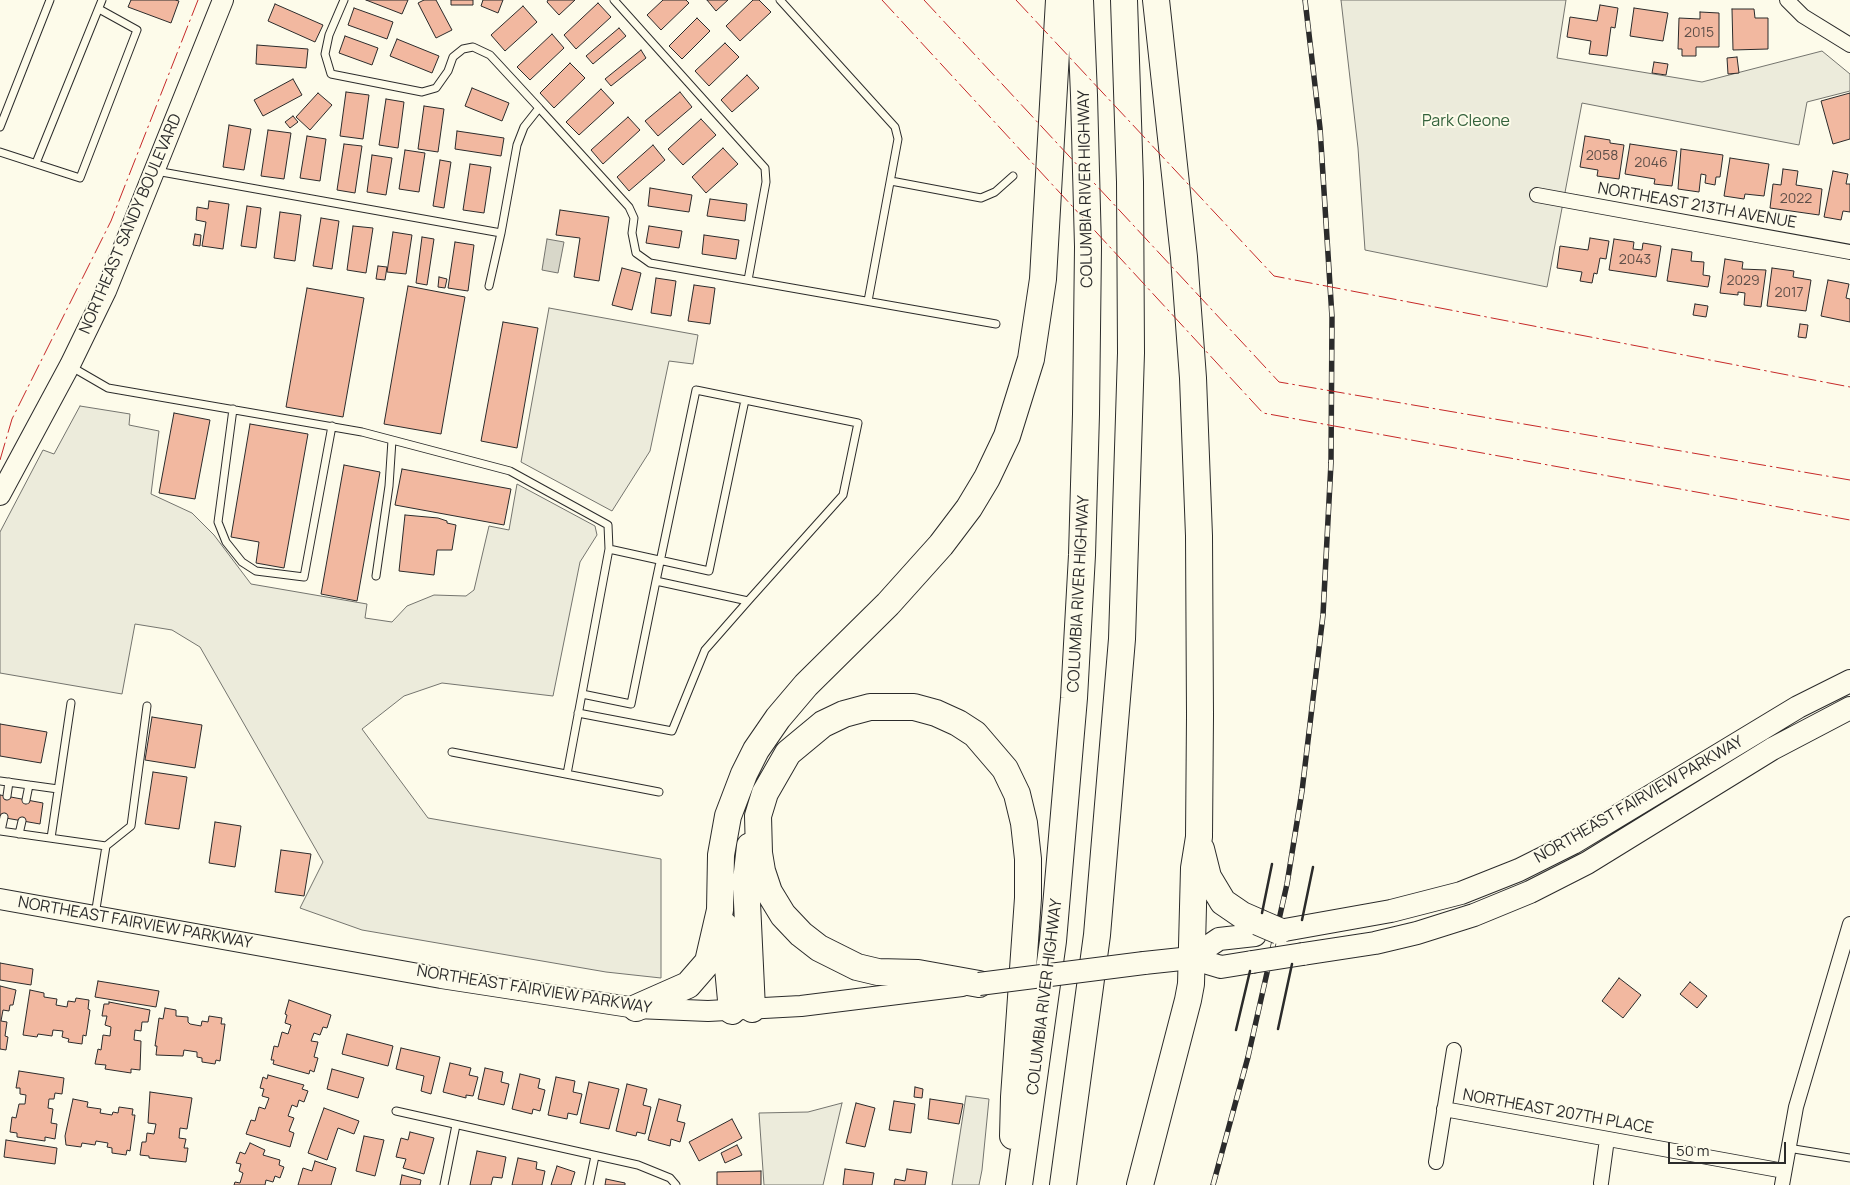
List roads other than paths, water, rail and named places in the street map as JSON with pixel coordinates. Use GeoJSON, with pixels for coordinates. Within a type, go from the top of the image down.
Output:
{"type":"FeatureCollection","features":[{"type":"Feature","properties":{"kind":"highway"},"geometry":{"type":"LineString","coordinates":[[742,1010],[720,910],[719,876],[726,824],[737,789],[756,750],[778,718],[806,685],[888,604],[941,545],[969,508],[987,478],[1016,411],[1031,359],[1043,279],[1059,0]]}},
{"type":"Feature","properties":{"kind":"highway","name":"COLUMBIA RIVER HIGHWAY"},"geometry":{"type":"LineString","coordinates":[[1019,1185],[1054,931],[1074,698],[1082,555],[1088,237],[1080,0]]}},
{"type":"Feature","properties":{"kind":"highway"},"geometry":{"type":"LineString","coordinates":[[1063,1185],[1097,936],[1122,639],[1132,353],[1130,182],[1124,0]]}},
{"type":"Feature","properties":{"kind":"highway"},"geometry":{"type":"LineString","coordinates":[[1140,1185],[1188,1000],[1194,868],[1199,837],[1199,536],[1193,378],[1184,257],[1156,0]]}},
{"type":"Feature","properties":{"kind":"highway"},"geometry":{"type":"LineString","coordinates":[[742,1010],[747,856],[765,792],[788,753],[823,724],[844,714],[870,707],[914,707],[958,723],[975,734],[1005,769],[1017,794],[1024,824],[1028,859],[1028,898],[1014,1097],[1013,1185]]}},
{"type":"Feature","properties":{"kind":"highway"},"geometry":{"type":"LineString","coordinates":[[758,816],[759,853],[769,892],[783,915],[801,934],[819,948],[857,967],[878,972],[918,973],[979,984]]}},
{"type":"Feature","properties":{"kind":"highway"},"geometry":{"type":"LineString","coordinates":[[1199,837],[1208,877],[1223,902],[1264,929]]}},
{"type":"Feature","properties":{"kind":"highway"},"geometry":{"type":"LineString","coordinates":[[636,1008],[662,994],[677,991],[699,974],[708,962],[720,910]]}},
{"type":"Feature","properties":{"kind":"main road","name":"NORTHEAST SANDY BOULEVARD"},"geometry":{"type":"LineString","coordinates":[[0,495],[70,365],[106,291],[223,0]]}},
{"type":"Feature","properties":{"kind":"main road","name":"NORTHEAST FAIRVIEW PARKWAY"},"geometry":{"type":"LineString","coordinates":[[1191,958],[1219,939],[1264,929],[1306,928],[1391,912],[1461,893],[1519,870],[1573,842],[1798,707],[1850,681]]}},
{"type":"Feature","properties":{"kind":"main road","name":"NORTHEAST FAIRVIEW PARKWAY"},"geometry":{"type":"LineString","coordinates":[[0,899],[514,990],[636,1008],[742,1010],[801,1006],[1191,958],[1221,967],[1375,943],[1417,933],[1474,915],[1530,892],[1587,863],[1772,749],[1850,708]]}},
{"type":"Feature","properties":{"kind":"street"},"geometry":{"type":"LineString","coordinates":[[1787,0],[1803,16],[1836,34],[1850,45]]}},
{"type":"Feature","properties":{"kind":"street","name":"NORTHEAST 213TH AVENUE"},"geometry":{"type":"LineString","coordinates":[[1537,194],[1850,252]]}},
{"type":"Feature","properties":{"kind":"street"},"geometry":{"type":"LineString","coordinates":[[1782,1185],[1788,1148],[1811,1054],[1850,924]]}},
{"type":"Feature","properties":{"kind":"street"},"geometry":{"type":"LineString","coordinates":[[1436,1162],[1454,1050]]}},
{"type":"Feature","properties":{"kind":"street","name":"NORTHEAST 207TH PLACE"},"geometry":{"type":"LineString","coordinates":[[1444,1109],[1784,1171]]}},
{"type":"Feature","properties":{"kind":"street"},"geometry":{"type":"LineString","coordinates":[[1600,1183],[1607,1139]]}},
{"type":"Feature","properties":{"kind":"lane"},"geometry":{"type":"LineString","coordinates":[[0,127],[50,0]]}},
{"type":"Feature","properties":{"kind":"lane"},"geometry":{"type":"LineString","coordinates":[[36,163],[102,0]]}},
{"type":"Feature","properties":{"kind":"lane"},"geometry":{"type":"LineString","coordinates":[[344,0],[329,35],[326,54],[331,74],[422,92],[436,88],[448,71],[453,57],[464,49],[473,47],[490,56],[629,207],[634,218],[632,233],[636,252],[650,263],[996,324]]}},
{"type":"Feature","properties":{"kind":"lane"},"geometry":{"type":"LineString","coordinates":[[614,0],[765,168],[766,182],[748,280]]}},
{"type":"Feature","properties":{"kind":"lane"},"geometry":{"type":"LineString","coordinates":[[780,0],[895,127],[898,139],[868,301]]}},
{"type":"Feature","properties":{"kind":"lane"},"geometry":{"type":"LineString","coordinates":[[0,152],[80,178],[137,30],[99,9]]}},
{"type":"Feature","properties":{"kind":"lane"},"geometry":{"type":"LineString","coordinates":[[489,286],[517,145],[524,127],[539,108]]}},
{"type":"Feature","properties":{"kind":"lane"},"geometry":{"type":"LineString","coordinates":[[155,170],[501,233]]}},
{"type":"Feature","properties":{"kind":"lane"},"geometry":{"type":"LineString","coordinates":[[891,181],[981,198],[996,192],[1013,176]]}},
{"type":"Feature","properties":{"kind":"lane"},"geometry":{"type":"LineString","coordinates":[[70,365],[108,388],[332,426],[510,471],[608,525],[609,548],[567,774]]}},
{"type":"Feature","properties":{"kind":"lane"},"geometry":{"type":"LineString","coordinates":[[578,714],[672,732],[705,650],[843,495],[858,423],[696,390],[631,704],[582,694]]}},
{"type":"Feature","properties":{"kind":"lane"},"geometry":{"type":"LineString","coordinates":[[609,548],[709,571],[745,400]]}},
{"type":"Feature","properties":{"kind":"lane"},"geometry":{"type":"LineString","coordinates":[[232,409],[218,522],[226,542],[242,562],[256,571],[304,577],[332,426]]}},
{"type":"Feature","properties":{"kind":"lane"},"geometry":{"type":"LineString","coordinates":[[376,576],[389,486],[392,440]]}},
{"type":"Feature","properties":{"kind":"lane"},"geometry":{"type":"LineString","coordinates":[[656,581],[748,601]]}},
{"type":"Feature","properties":{"kind":"lane"},"geometry":{"type":"LineString","coordinates":[[51,838],[71,703]]}},
{"type":"Feature","properties":{"kind":"lane"},"geometry":{"type":"LineString","coordinates":[[95,916],[106,846],[131,826],[147,706]]}},
{"type":"Feature","properties":{"kind":"lane"},"geometry":{"type":"LineString","coordinates":[[452,752],[659,792]]}},
{"type":"Feature","properties":{"kind":"lane"},"geometry":{"type":"LineString","coordinates":[[0,781],[58,790]]}},
{"type":"Feature","properties":{"kind":"lane"},"geometry":{"type":"LineString","coordinates":[[7,796],[9,782]]}},
{"type":"Feature","properties":{"kind":"lane"},"geometry":{"type":"LineString","coordinates":[[26,800],[28,785]]}},
{"type":"Feature","properties":{"kind":"lane"},"geometry":{"type":"LineString","coordinates":[[4,818],[0,831],[106,846]]}},
{"type":"Feature","properties":{"kind":"lane"},"geometry":{"type":"LineString","coordinates":[[18,834],[22,821]]}},
{"type":"Feature","properties":{"kind":"lane"},"geometry":{"type":"LineString","coordinates":[[396,1111],[638,1166],[670,1178],[676,1185]]}},
{"type":"Feature","properties":{"kind":"lane"},"geometry":{"type":"LineString","coordinates":[[444,1185],[456,1125]]}},
{"type":"Feature","properties":{"kind":"lane"},"geometry":{"type":"LineString","coordinates":[[1788,1148],[1850,1158]]}},
{"type":"Feature","properties":{"kind":"lane"},"geometry":{"type":"LineString","coordinates":[[589,1185],[595,1156]]}},
{"type":"Feature","properties":{"kind":"railway"},"geometry":{"type":"LineString","coordinates":[[1213,1185],[1248,1057],[1287,884],[1302,791],[1323,615],[1331,463],[1332,317],[1320,128],[1305,0]]}},
{"type":"Feature","properties":{"kind":"park label","name":"Park Cleone"},"geometry":{"type":"Point","coordinates":[1466,122]}}]}
